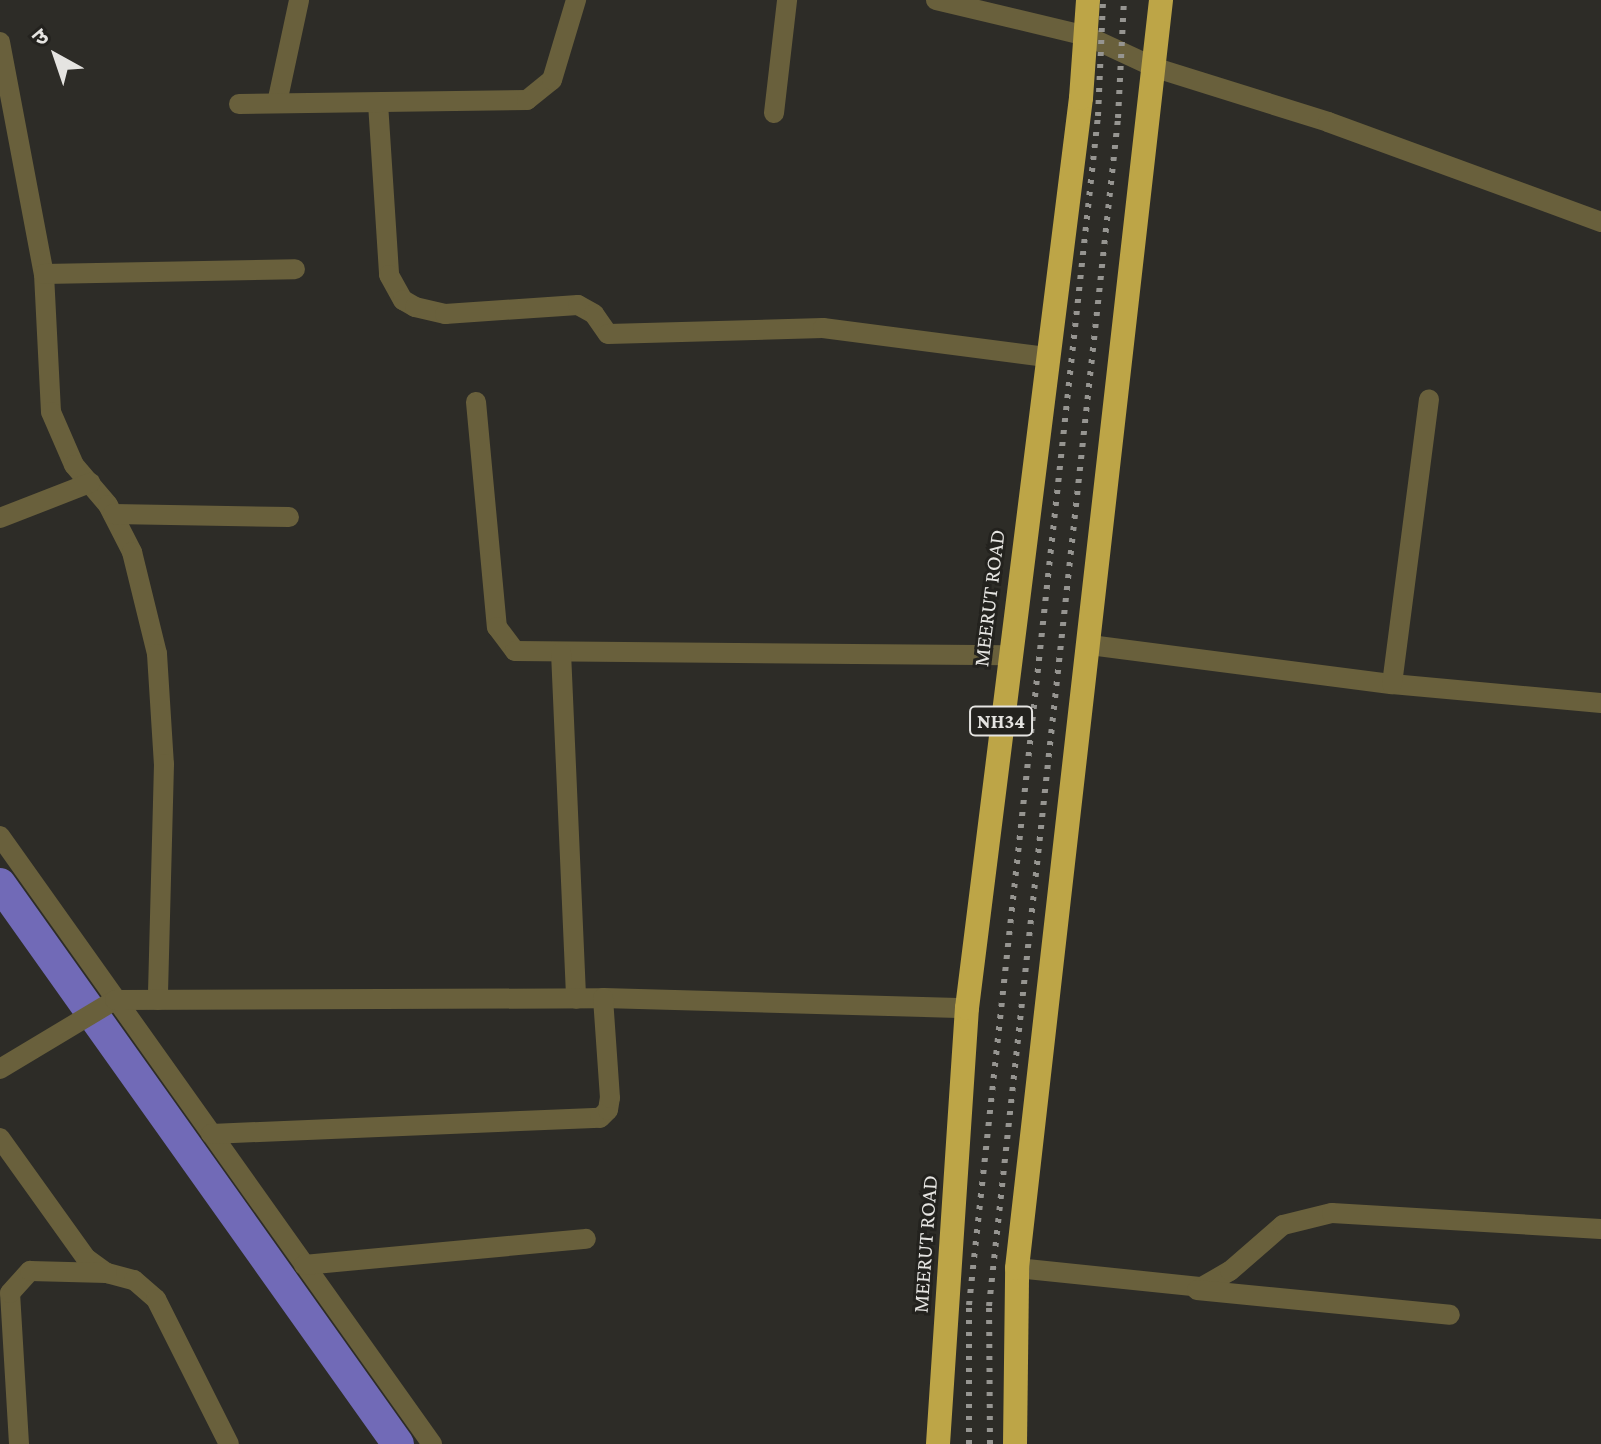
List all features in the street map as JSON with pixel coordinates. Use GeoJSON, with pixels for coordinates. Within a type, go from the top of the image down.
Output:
{"type":"FeatureCollection","features":[{"type":"Feature","properties":{"kind":"highway","name":"MEERUT ROAD"},"geometry":{"type":"LineString","coordinates":[[938,1444],[967,1008],[1008,655],[1087,36],[1088,0]]}},
{"type":"Feature","properties":{"kind":"highway"},"geometry":{"type":"LineString","coordinates":[[1015,1444],[1017,1268],[1156,68],[1161,0]]}},
{"type":"Feature","properties":{"kind":"street"},"geometry":{"type":"LineString","coordinates":[[277,103],[299,0]]}},
{"type":"Feature","properties":{"kind":"street"},"geometry":{"type":"LineString","coordinates":[[239,104],[527,100],[552,80],[576,0]]}},
{"type":"Feature","properties":{"kind":"street"},"geometry":{"type":"LineString","coordinates":[[774,113],[787,0]]}},
{"type":"Feature","properties":{"kind":"street"},"geometry":{"type":"LineString","coordinates":[[936,0],[1087,36],[1156,68],[1328,122],[1601,222]]}},
{"type":"Feature","properties":{"kind":"street"},"geometry":{"type":"LineString","coordinates":[[0,42],[44,274],[51,412],[66,451],[113,514],[132,552],[148,609],[164,718],[158,1000]]}},
{"type":"Feature","properties":{"kind":"street"},"geometry":{"type":"LineString","coordinates":[[378,103],[389,275],[403,300],[415,307],[445,314],[578,305],[594,314],[608,334],[823,328],[1046,357]]}},
{"type":"Feature","properties":{"kind":"street"},"geometry":{"type":"LineString","coordinates":[[44,274],[295,269]]}},
{"type":"Feature","properties":{"kind":"street"},"geometry":{"type":"LineString","coordinates":[[1392,684],[1429,399]]}},
{"type":"Feature","properties":{"kind":"street"},"geometry":{"type":"LineString","coordinates":[[476,402],[497,627],[515,651],[1008,655]]}},
{"type":"Feature","properties":{"kind":"street"},"geometry":{"type":"LineString","coordinates":[[0,518],[90,483]]}},
{"type":"Feature","properties":{"kind":"street"},"geometry":{"type":"LineString","coordinates":[[113,514],[289,517]]}},
{"type":"Feature","properties":{"kind":"street"},"geometry":{"type":"LineString","coordinates":[[1090,645],[1392,684],[1601,703]]}},
{"type":"Feature","properties":{"kind":"street"},"geometry":{"type":"LineString","coordinates":[[561,652],[576,999]]}},
{"type":"Feature","properties":{"kind":"street"},"geometry":{"type":"LineString","coordinates":[[0,836],[108,1003],[211,1134],[432,1444]]}},
{"type":"Feature","properties":{"kind":"street"},"geometry":{"type":"LineString","coordinates":[[211,1134],[600,1118],[608,1110],[610,1098],[603,998]]}},
{"type":"Feature","properties":{"kind":"street"},"geometry":{"type":"LineString","coordinates":[[0,1069],[108,1003],[158,1000],[603,998],[967,1008]]}},
{"type":"Feature","properties":{"kind":"street"},"geometry":{"type":"LineString","coordinates":[[0,1138],[78,1249],[107,1273]]}},
{"type":"Feature","properties":{"kind":"street"},"geometry":{"type":"LineString","coordinates":[[1185,1289],[1215,1281],[1265,1237],[1305,1216],[1332,1213],[1601,1229]]}},
{"type":"Feature","properties":{"kind":"street"},"geometry":{"type":"LineString","coordinates":[[304,1265],[586,1239]]}},
{"type":"Feature","properties":{"kind":"street"},"geometry":{"type":"LineString","coordinates":[[1017,1268],[1185,1289],[1450,1315]]}},
{"type":"Feature","properties":{"kind":"street"},"geometry":{"type":"LineString","coordinates":[[19,1444],[10,1293],[17,1280],[30,1271],[107,1273],[134,1280],[156,1299],[229,1444]]}},
{"type":"Feature","properties":{"kind":"waterway"},"geometry":{"type":"LineString","coordinates":[[0,884],[398,1444]]}},
{"type":"Feature","properties":{"kind":"railway"},"geometry":{"type":"LineString","coordinates":[[969,1444],[969,1305],[1098,116],[1103,0]]}},
{"type":"Feature","properties":{"kind":"railway"},"geometry":{"type":"LineString","coordinates":[[990,1444],[989,1306],[1118,118],[1124,0]]}}]}
